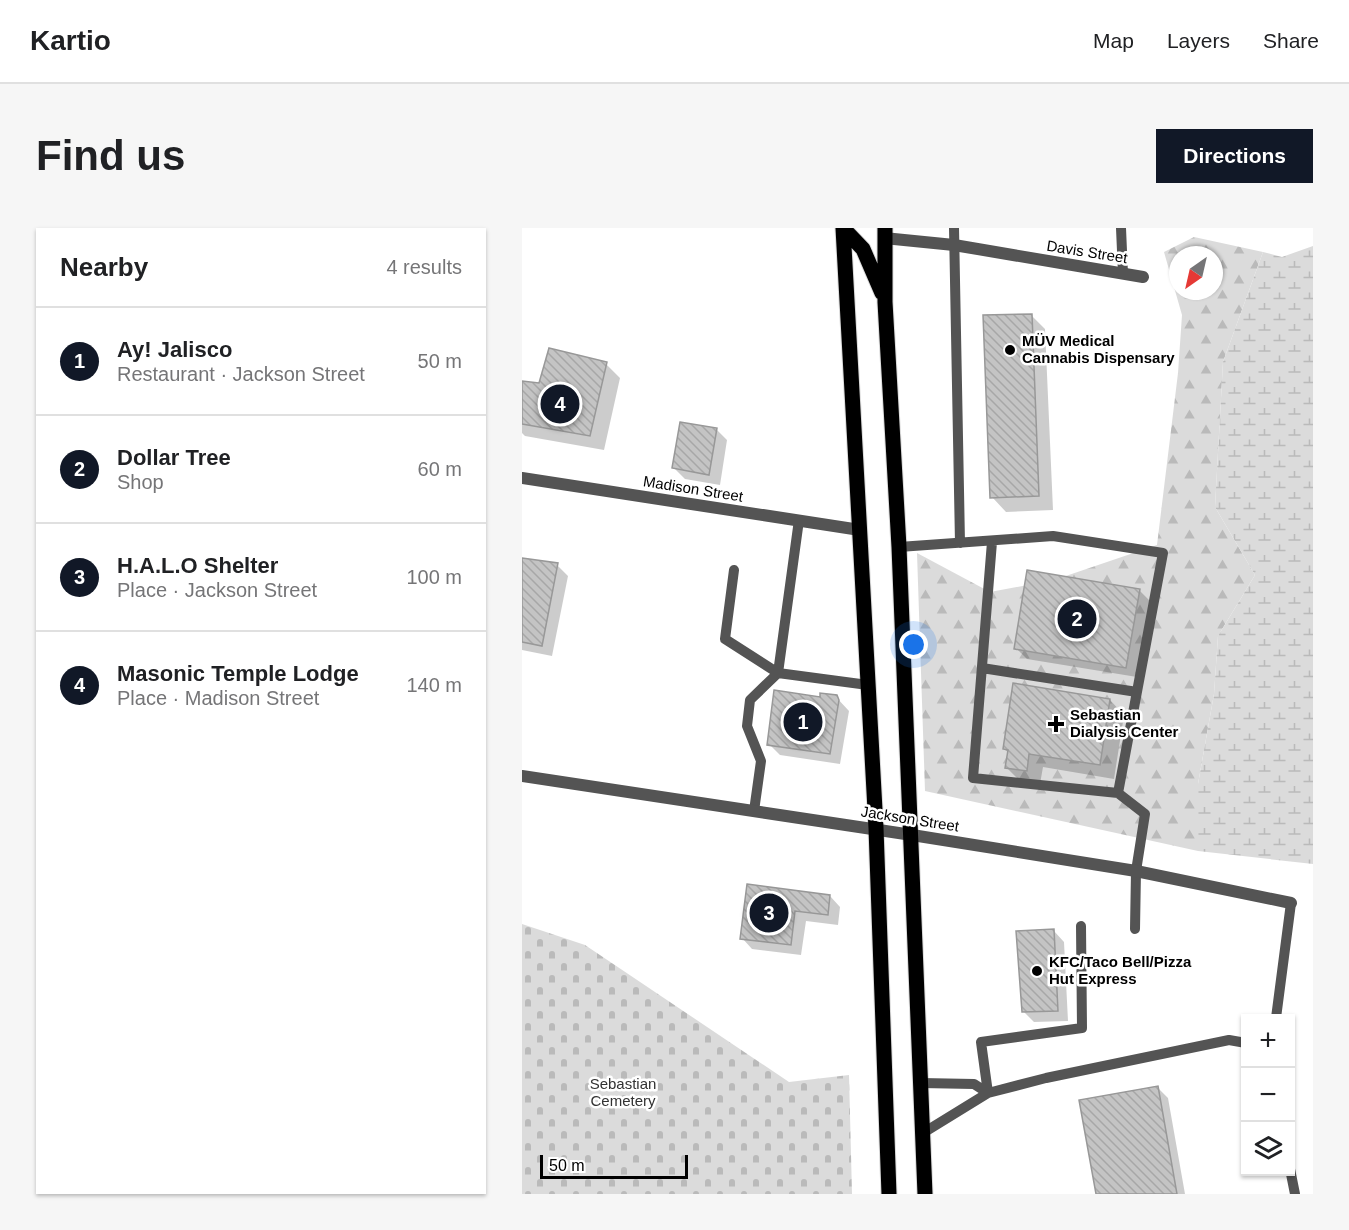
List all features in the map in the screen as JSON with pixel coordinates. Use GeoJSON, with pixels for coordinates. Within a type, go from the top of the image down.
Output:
{"type":"FeatureCollection","features":[{"type":"Feature","properties":{"kind":"main road"},"geometry":{"type":"LineString","coordinates":[[843,228],[863,249],[885,302]]}},
{"type":"Feature","properties":{"kind":"main road"},"geometry":{"type":"LineString","coordinates":[[843,228],[876,828],[890,1194]]}},
{"type":"Feature","properties":{"kind":"main road"},"geometry":{"type":"LineString","coordinates":[[883,231],[912,835],[925,1194]]}},
{"type":"Feature","properties":{"kind":"street","name":"Davis Street"},"geometry":{"type":"LineString","coordinates":[[883,231],[1143,277]]}},
{"type":"Feature","properties":{"kind":"street","name":"Madison Street"},"geometry":{"type":"LineString","coordinates":[[522,478],[860,530]]}},
{"type":"Feature","properties":{"kind":"street","name":"Jackson Street"},"geometry":{"type":"LineString","coordinates":[[522,776],[754,812],[876,828],[1136,871],[1291,903]]}},
{"type":"Feature","properties":{"kind":"lane"},"geometry":{"type":"LineString","coordinates":[[954,228],[960,543]]}},
{"type":"Feature","properties":{"kind":"lane"},"geometry":{"type":"LineString","coordinates":[[1121,228],[1123,274]]}},
{"type":"Feature","properties":{"kind":"lane"},"geometry":{"type":"LineString","coordinates":[[754,812],[761,761],[747,726],[750,700],[778,673],[800,520]]}},
{"type":"Feature","properties":{"kind":"lane"},"geometry":{"type":"LineString","coordinates":[[899,547],[1053,536],[1162,554],[1118,793]]}},
{"type":"Feature","properties":{"kind":"lane"},"geometry":{"type":"LineString","coordinates":[[992,542],[973,778],[1118,793],[1145,814],[1136,871],[1135,929]]}},
{"type":"Feature","properties":{"kind":"lane"},"geometry":{"type":"LineString","coordinates":[[734,570],[725,639],[778,673],[868,685]]}},
{"type":"Feature","properties":{"kind":"lane"},"geometry":{"type":"LineString","coordinates":[[982,668],[1137,692]]}},
{"type":"Feature","properties":{"kind":"lane"},"geometry":{"type":"LineString","coordinates":[[1277,1014],[1291,903]]}},
{"type":"Feature","properties":{"kind":"lane"},"geometry":{"type":"LineString","coordinates":[[988,1093],[981,1042],[1082,1028],[1081,926]]}},
{"type":"Feature","properties":{"kind":"lane"},"geometry":{"type":"LineString","coordinates":[[922,1133],[988,1093],[1046,1078],[1229,1040],[1241,1042]]}},
{"type":"Feature","properties":{"kind":"lane"},"geometry":{"type":"LineString","coordinates":[[921,1083],[974,1084],[988,1093]]}},
{"type":"Feature","properties":{"kind":"lane"},"geometry":{"type":"LineString","coordinates":[[1291,1176],[1295,1194]]}},
{"type":"Feature","properties":{"kind":"green space"},"geometry":{"type":"Polygon","coordinates":[[[1194,237],[1263,252],[1223,362],[1215,507],[1255,575],[1218,636],[1214,694],[1198,784],[1198,851],[925,791],[917,553],[990,592],[1054,580],[1157,545],[1178,373],[1182,315],[1178,300],[1223,300],[1223,246],[1176,246],[1194,237]]]}},
{"type":"Feature","properties":{"kind":"green space"},"geometry":{"type":"Polygon","coordinates":[[[1313,246],[1313,864],[1198,851],[1198,784],[1214,694],[1218,636],[1255,575],[1215,507],[1223,362],[1263,252],[1282,257],[1313,246]]]}},
{"type":"Feature","properties":{"kind":"green space"},"geometry":{"type":"Polygon","coordinates":[[[1169,250],[1169,270],[1164,252],[1169,250]]]}},
{"type":"Feature","properties":{"kind":"green space","name":"Sebastian Cemetery"},"geometry":{"type":"Polygon","coordinates":[[[522,924],[585,945],[789,1082],[849,1075],[852,1194],[522,1194],[522,924]]]}},
{"type":"Feature","properties":{"kind":"building"},"geometry":{"type":"Polygon","coordinates":[[[1032,314],[1039,496],[990,498],[983,315],[1032,314]]]}},
{"type":"Feature","properties":{"kind":"building"},"geometry":{"type":"Polygon","coordinates":[[[549,348],[607,362],[590,436],[522,424],[522,381],[539,383],[549,348]]]}},
{"type":"Feature","properties":{"kind":"building"},"geometry":{"type":"Polygon","coordinates":[[[680,422],[717,428],[709,475],[672,468],[680,422]]]}},
{"type":"Feature","properties":{"kind":"building"},"geometry":{"type":"Polygon","coordinates":[[[522,558],[558,563],[542,646],[522,642],[522,558]]]}},
{"type":"Feature","properties":{"kind":"building"},"geometry":{"type":"Polygon","coordinates":[[[1027,570],[1140,589],[1126,668],[1014,649],[1027,570]]]}},
{"type":"Feature","properties":{"kind":"building","name":"Sebastian Dialysis Center"},"geometry":{"type":"Polygon","coordinates":[[[1013,683],[1110,699],[1100,765],[1029,754],[1027,771],[1005,768],[1008,750],[1003,749],[1013,683]]]}},
{"type":"Feature","properties":{"kind":"building"},"geometry":{"type":"Polygon","coordinates":[[[774,690],[820,697],[820,693],[837,695],[839,700],[830,754],[767,745],[774,690]]]}},
{"type":"Feature","properties":{"kind":"building"},"geometry":{"type":"Polygon","coordinates":[[[747,884],[830,895],[828,915],[795,911],[791,945],[740,939],[747,884]]]}},
{"type":"Feature","properties":{"kind":"building","name":"KFC/Taco Bell/Pizza Hut Express"},"geometry":{"type":"Polygon","coordinates":[[[1054,929],[1058,1011],[1022,1012],[1016,931],[1054,929]]]}},
{"type":"Feature","properties":{"kind":"building"},"geometry":{"type":"Polygon","coordinates":[[[1158,1086],[1177,1194],[1096,1194],[1079,1100],[1158,1086]]]}},
{"type":"Feature","properties":{"kind":"place","name":"MÜV Medical Cannabis Dispensary"},"geometry":{"type":"Point","coordinates":[1010,350]}},
{"type":"Feature","properties":{"kind":"place","name":"Masonic Temple Lodge"},"geometry":{"type":"Point","coordinates":[560,404]}},
{"type":"Feature","properties":{"kind":"place","name":"Dollar Tree"},"geometry":{"type":"Point","coordinates":[1077,619]}},
{"type":"Feature","properties":{"kind":"place","name":"Ay! Jalisco"},"geometry":{"type":"Point","coordinates":[803,722]}},
{"type":"Feature","properties":{"kind":"place","name":"Sebastian Dialysis Center"},"geometry":{"type":"Point","coordinates":[1056,724]}},
{"type":"Feature","properties":{"kind":"place","name":"H.A.L.O Shelter"},"geometry":{"type":"Point","coordinates":[769,913]}},
{"type":"Feature","properties":{"kind":"place","name":"KFC/Taco Bell/Pizza Hut Express"},"geometry":{"type":"Point","coordinates":[1037,971]}}]}
